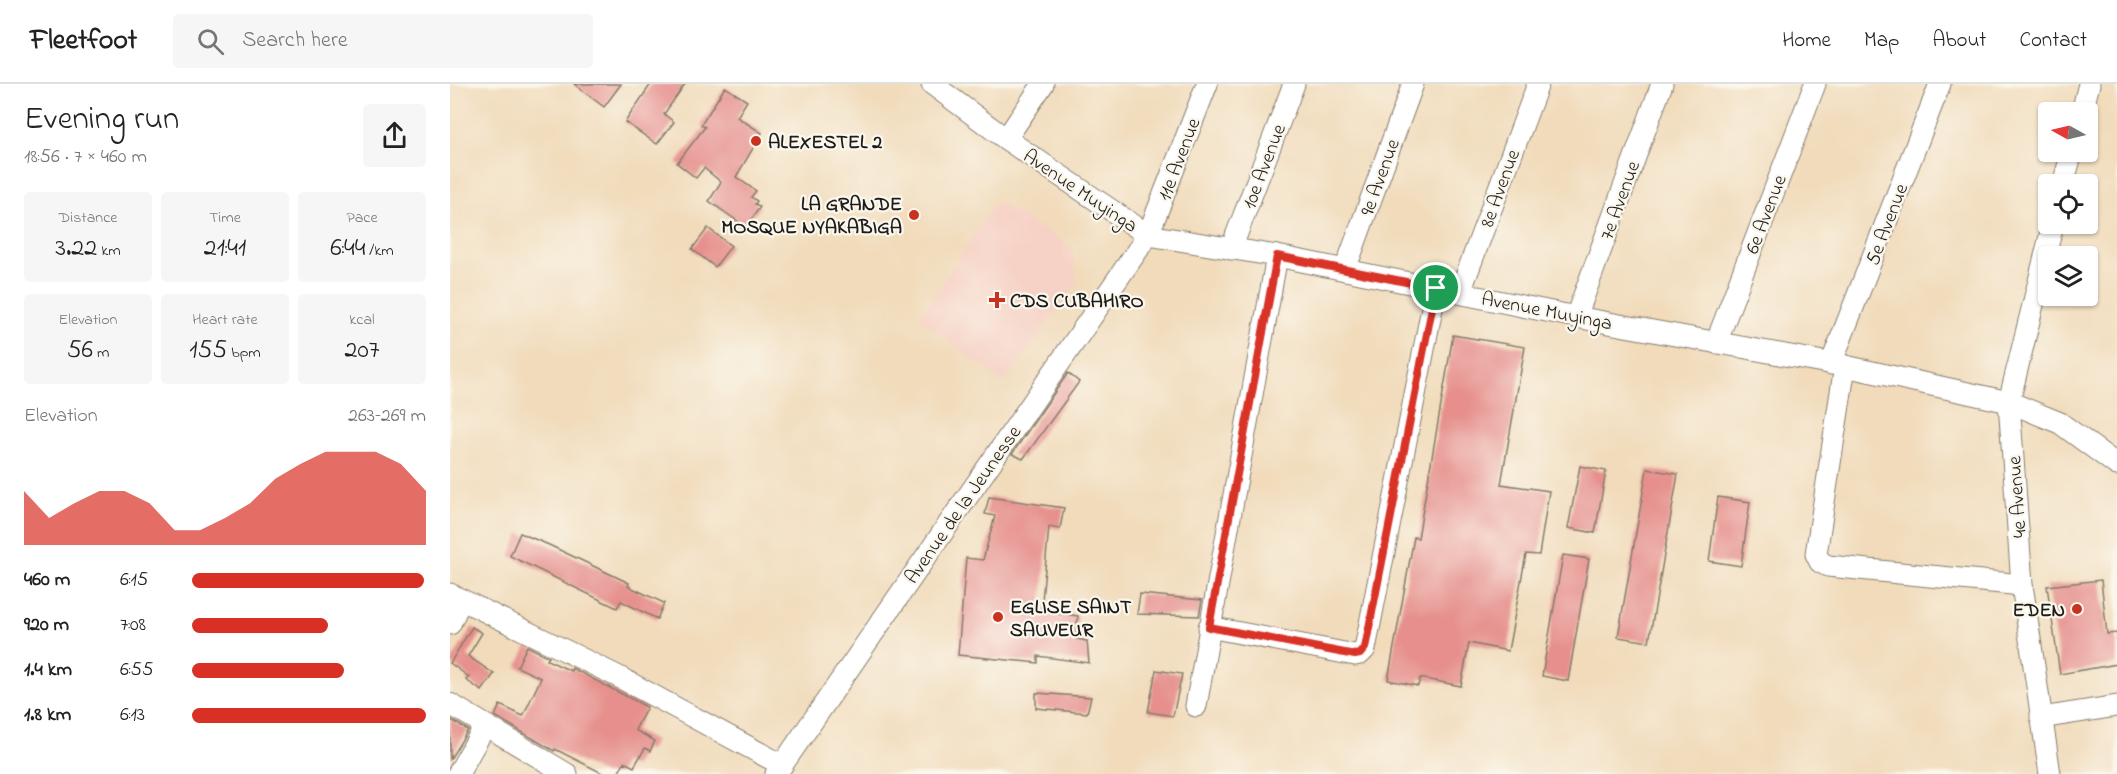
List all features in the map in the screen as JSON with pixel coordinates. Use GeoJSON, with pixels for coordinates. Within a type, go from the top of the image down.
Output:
{"type":"FeatureCollection","features":[{"type":"Feature","properties":{"kind":"street","name":"Avenue Muyinga"},"geometry":{"type":"LineString","coordinates":[[932,84],[1006,139],[1148,235],[1277,256],[1576,316],[1838,365],[2009,402],[2060,423],[2117,465]]}},
{"type":"Feature","properties":{"kind":"street"},"geometry":{"type":"LineString","coordinates":[[1006,139],[1043,84]]}},
{"type":"Feature","properties":{"kind":"street","name":"11e Avenue"},"geometry":{"type":"LineString","coordinates":[[1148,235],[1207,84]]}},
{"type":"Feature","properties":{"kind":"street","name":"10e Avenue"},"geometry":{"type":"LineString","coordinates":[[1231,249],[1294,84]]}},
{"type":"Feature","properties":{"kind":"street","name":"9e Avenue"},"geometry":{"type":"LineString","coordinates":[[1345,270],[1413,84]]}},
{"type":"Feature","properties":{"kind":"street","name":"8e Avenue"},"geometry":{"type":"LineString","coordinates":[[1460,292],[1538,84]]}},
{"type":"Feature","properties":{"kind":"street","name":"7e Avenue"},"geometry":{"type":"LineString","coordinates":[[1576,316],[1662,84]]}},
{"type":"Feature","properties":{"kind":"street","name":"6e Avenue"},"geometry":{"type":"LineString","coordinates":[[1716,343],[1815,84]]}},
{"type":"Feature","properties":{"kind":"street","name":"5e Avenue"},"geometry":{"type":"LineString","coordinates":[[1940,84],[1838,365],[1816,554],[1820,562],[1828,566],[2022,585]]}},
{"type":"Feature","properties":{"kind":"street"},"geometry":{"type":"LineString","coordinates":[[2084,102],[2089,84]]}},
{"type":"Feature","properties":{"kind":"street","name":"4e Avenue"},"geometry":{"type":"LineString","coordinates":[[2050,774],[2022,585],[2009,402],[2051,234]]}},
{"type":"Feature","properties":{"kind":"street","name":"Avenue de la Jeunesse"},"geometry":{"type":"LineString","coordinates":[[779,770],[1148,235]]}},
{"type":"Feature","properties":{"kind":"street"},"geometry":{"type":"LineString","coordinates":[[1196,706],[1277,256]]}},
{"type":"Feature","properties":{"kind":"street"},"geometry":{"type":"LineString","coordinates":[[1209,627],[1355,655],[1360,654],[1365,648],[1436,288]]}},
{"type":"Feature","properties":{"kind":"street"},"geometry":{"type":"LineString","coordinates":[[450,624],[456,597],[617,676],[779,770]]}},
{"type":"Feature","properties":{"kind":"street"},"geometry":{"type":"LineString","coordinates":[[450,704],[567,774]]}},
{"type":"Feature","properties":{"kind":"street"},"geometry":{"type":"LineString","coordinates":[[2041,718],[2117,706]]}},
{"type":"Feature","properties":{"kind":"street"},"geometry":{"type":"LineString","coordinates":[[458,774],[485,726]]}},
{"type":"Feature","properties":{"kind":"shaded area","name":"CDS CUBAHIRO"},"geometry":{"type":"Polygon","coordinates":[[[996,201],[1072,247],[1077,283],[1004,383],[919,318],[996,201]]]}},
{"type":"Feature","properties":{"kind":"building"},"geometry":{"type":"Polygon","coordinates":[[[574,84],[621,84],[604,107],[574,84]]]}},
{"type":"Feature","properties":{"kind":"building"},"geometry":{"type":"Polygon","coordinates":[[[651,84],[685,84],[664,114],[674,122],[657,144],[625,122],[651,84]]]}},
{"type":"Feature","properties":{"kind":"building"},"geometry":{"type":"Polygon","coordinates":[[[725,87],[747,101],[737,117],[762,133],[736,177],[756,191],[751,197],[760,207],[746,227],[709,201],[721,182],[704,168],[696,178],[677,163],[705,127],[701,125],[725,87]]]}},
{"type":"Feature","properties":{"kind":"building"},"geometry":{"type":"Polygon","coordinates":[[[708,228],[731,246],[715,267],[692,249],[708,228]]]}},
{"type":"Feature","properties":{"kind":"building"},"geometry":{"type":"Polygon","coordinates":[[[1453,335],[1525,347],[1501,484],[1549,491],[1539,555],[1526,554],[1508,651],[1469,643],[1461,686],[1420,678],[1418,686],[1388,680],[1414,537],[1418,538],[1453,335]]]}},
{"type":"Feature","properties":{"kind":"building"},"geometry":{"type":"Polygon","coordinates":[[[1068,373],[1079,382],[1023,459],[1012,454],[1068,373]]]}},
{"type":"Feature","properties":{"kind":"building"},"geometry":{"type":"Polygon","coordinates":[[[1580,466],[1606,471],[1595,533],[1568,528],[1580,466]]]}},
{"type":"Feature","properties":{"kind":"building"},"geometry":{"type":"Polygon","coordinates":[[[1647,469],[1678,474],[1649,642],[1618,637],[1647,469]]]}},
{"type":"Feature","properties":{"kind":"building"},"geometry":{"type":"Polygon","coordinates":[[[989,497],[1064,508],[1060,529],[1049,527],[1041,611],[1078,616],[1076,639],[1087,641],[1089,663],[1038,656],[1038,663],[958,655],[966,558],[983,560],[995,516],[985,514],[989,497]]]}},
{"type":"Feature","properties":{"kind":"building"},"geometry":{"type":"Polygon","coordinates":[[[1718,497],[1750,502],[1741,566],[1709,561],[1718,497]]]}},
{"type":"Feature","properties":{"kind":"building"},"geometry":{"type":"Polygon","coordinates":[[[520,533],[629,583],[628,586],[664,603],[657,619],[621,601],[617,608],[510,556],[520,533]]]}},
{"type":"Feature","properties":{"kind":"building"},"geometry":{"type":"Polygon","coordinates":[[[1563,555],[1589,559],[1568,681],[1542,676],[1563,555]]]}},
{"type":"Feature","properties":{"kind":"building","name":"EDEN"},"geometry":{"type":"Polygon","coordinates":[[[2101,580],[2107,634],[2117,633],[2117,664],[2060,674],[2047,586],[2101,580]]]}},
{"type":"Feature","properties":{"kind":"building"},"geometry":{"type":"Polygon","coordinates":[[[1140,594],[1202,600],[1199,616],[1137,614],[1140,594]]]}},
{"type":"Feature","properties":{"kind":"building"},"geometry":{"type":"Polygon","coordinates":[[[472,627],[482,633],[468,656],[494,674],[482,691],[466,680],[469,677],[450,663],[472,627]]]}},
{"type":"Feature","properties":{"kind":"building"},"geometry":{"type":"Polygon","coordinates":[[[527,646],[549,657],[547,660],[571,671],[572,668],[647,707],[635,730],[655,741],[650,751],[645,748],[634,767],[624,762],[618,774],[604,774],[555,749],[554,751],[495,716],[500,705],[523,716],[541,678],[517,667],[527,646]]]}},
{"type":"Feature","properties":{"kind":"building"},"geometry":{"type":"Polygon","coordinates":[[[1156,670],[1182,674],[1173,716],[1148,712],[1156,670]]]}},
{"type":"Feature","properties":{"kind":"building"},"geometry":{"type":"Polygon","coordinates":[[[1036,693],[1091,697],[1087,713],[1036,708],[1036,693]]]}},
{"type":"Feature","properties":{"kind":"building"},"geometry":{"type":"Polygon","coordinates":[[[450,719],[468,730],[450,759],[450,719]]]}},
{"type":"Feature","properties":{"kind":"place","name":"ALEXESTEL 2"},"geometry":{"type":"Point","coordinates":[756,141]}},
{"type":"Feature","properties":{"kind":"place","name":"LA GRANDE MOSQUE NYAKABIGA"},"geometry":{"type":"Point","coordinates":[914,215]}},
{"type":"Feature","properties":{"kind":"place","name":"CDS CUBAHIRO"},"geometry":{"type":"Point","coordinates":[997,300]}},
{"type":"Feature","properties":{"kind":"place","name":"EDEN"},"geometry":{"type":"Point","coordinates":[2077,609]}},
{"type":"Feature","properties":{"kind":"place","name":"EGLISE SAINT SAUVEUR"},"geometry":{"type":"Point","coordinates":[998,617]}},
{"type":"Feature","properties":{"kind":"route"},"geometry":{"type":"LineString","coordinates":[[1277,256],[1436,288],[1365,648],[1360,654],[1355,655],[1209,627],[1277,256]]}}]}
